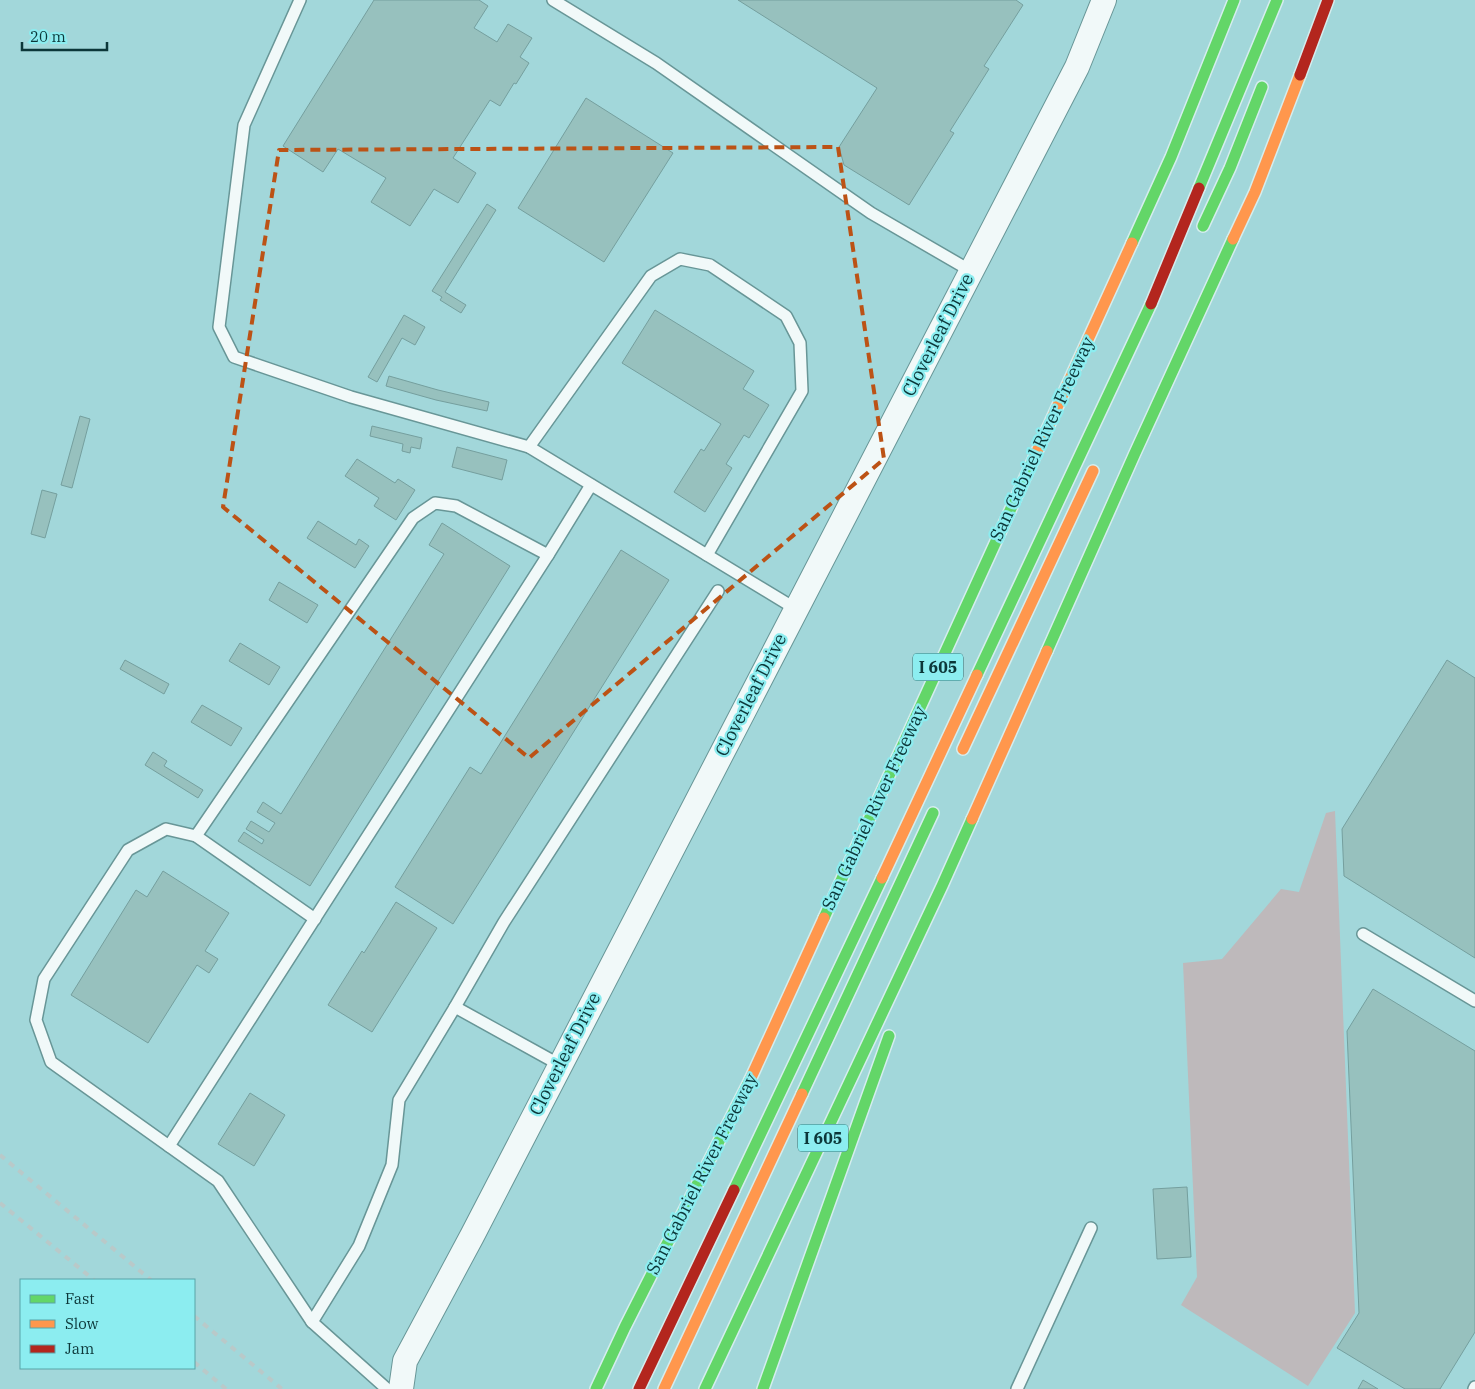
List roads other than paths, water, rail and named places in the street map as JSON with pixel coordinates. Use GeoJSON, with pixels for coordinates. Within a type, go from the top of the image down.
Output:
{"type":"FeatureCollection","features":[{"type":"Feature","properties":{"kind":"highway","name":"San Gabriel River Freeway"},"geometry":{"type":"LineString","coordinates":[[596,1389],[625,1327],[754,1072],[1171,157],[1234,0]]}},
{"type":"Feature","properties":{"kind":"highway"},"geometry":{"type":"LineString","coordinates":[[639,1389],[1150,306],[1277,0]]}},
{"type":"Feature","properties":{"kind":"highway","name":"I 605"},"geometry":{"type":"LineString","coordinates":[[705,1389],[942,886],[1135,453],[1255,192],[1328,0]]}},
{"type":"Feature","properties":{"kind":"highway"},"geometry":{"type":"LineString","coordinates":[[1197,239],[1230,168],[1265,78]]}},
{"type":"Feature","properties":{"kind":"highway"},"geometry":{"type":"LineString","coordinates":[[956,764],[1098,461]]}},
{"type":"Feature","properties":{"kind":"highway"},"geometry":{"type":"LineString","coordinates":[[664,1389],[939,799]]}},
{"type":"Feature","properties":{"kind":"highway"},"geometry":{"type":"LineString","coordinates":[[902,998],[942,886]]}},
{"type":"Feature","properties":{"kind":"highway"},"geometry":{"type":"LineString","coordinates":[[763,1389],[892,1026]]}},
{"type":"Feature","properties":{"kind":"street","name":"Cloverleaf Drive"},"geometry":{"type":"LineString","coordinates":[[401,1389],[405,1361],[472,1236],[1077,67],[1104,0]]}},
{"type":"Feature","properties":{"kind":"lane"},"geometry":{"type":"LineString","coordinates":[[300,0],[244,124],[219,327],[234,357],[351,397],[529,447],[796,609]]}},
{"type":"Feature","properties":{"kind":"lane"},"geometry":{"type":"LineString","coordinates":[[553,0],[656,63],[871,212],[971,271]]}},
{"type":"Feature","properties":{"kind":"lane"},"geometry":{"type":"LineString","coordinates":[[529,447],[651,276],[680,259],[710,265],[786,316],[800,343],[802,391],[707,555]]}},
{"type":"Feature","properties":{"kind":"lane"},"geometry":{"type":"LineString","coordinates":[[169,1146],[591,485]]}},
{"type":"Feature","properties":{"kind":"lane"},"geometry":{"type":"LineString","coordinates":[[196,836],[413,518],[435,503],[456,506],[548,555]]}},
{"type":"Feature","properties":{"kind":"lane"},"geometry":{"type":"LineString","coordinates":[[312,1322],[359,1246],[392,1166],[399,1100],[504,922],[718,591]]}},
{"type":"Feature","properties":{"kind":"lane"},"geometry":{"type":"LineString","coordinates":[[315,918],[196,836],[166,829],[128,850],[44,979],[36,1020],[51,1062],[218,1182],[312,1322],[388,1389]]}},
{"type":"Feature","properties":{"kind":"lane"},"geometry":{"type":"LineString","coordinates":[[1363,934],[1475,1001]]}},
{"type":"Feature","properties":{"kind":"lane"},"geometry":{"type":"LineString","coordinates":[[455,1007],[560,1065]]}},
{"type":"Feature","properties":{"kind":"lane"},"geometry":{"type":"LineString","coordinates":[[1017,1389],[1092,1228]]}},
{"type":"Feature","properties":{"kind":"railway"},"geometry":{"type":"LineString","coordinates":[[0,1155],[150,1279]]}},
{"type":"Feature","properties":{"kind":"railway"},"geometry":{"type":"LineString","coordinates":[[0,1203],[93,1279]]}},
{"type":"Feature","properties":{"kind":"railway"},"geometry":{"type":"LineString","coordinates":[[195,1317],[282,1389]]}},
{"type":"Feature","properties":{"kind":"railway"},"geometry":{"type":"LineString","coordinates":[[195,1363],[226,1389]]}}]}
